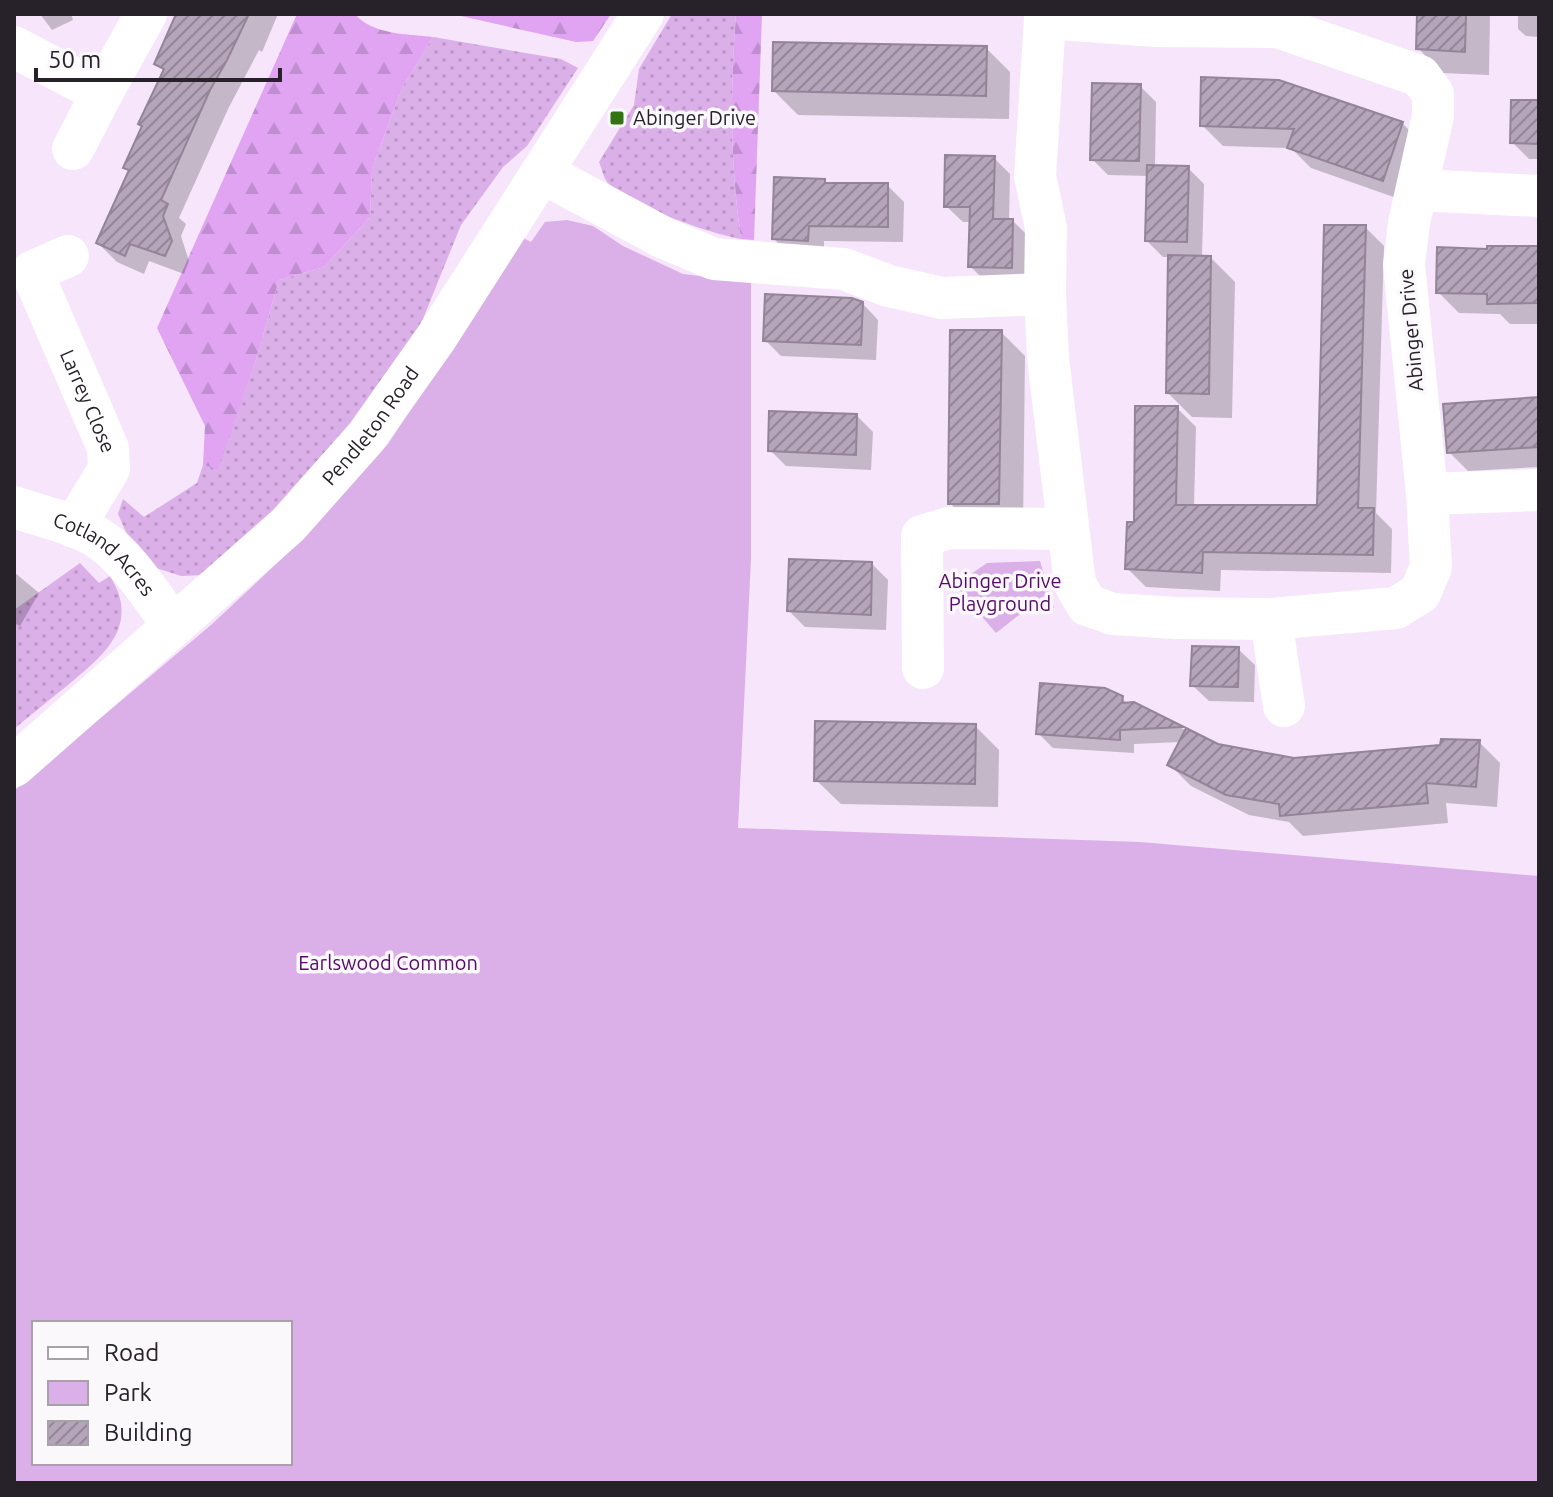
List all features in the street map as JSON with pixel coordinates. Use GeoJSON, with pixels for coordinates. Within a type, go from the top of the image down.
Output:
{"type":"FeatureCollection","features":[{"type":"Feature","properties":{"kind":"street"},"geometry":{"type":"LineString","coordinates":[[73,149],[146,14]]}},
{"type":"Feature","properties":{"kind":"street","name":"Pendleton Road"},"geometry":{"type":"LineString","coordinates":[[14,766],[288,525],[366,437],[436,338],[643,14]]}},
{"type":"Feature","properties":{"kind":"street","name":"Abinger Drive"},"geometry":{"type":"LineString","coordinates":[[1039,16],[1155,26],[1277,27],[1420,76],[1433,94],[1433,116],[1409,223],[1404,265],[1427,494],[1431,567],[1420,593],[1396,608],[1271,619],[1113,614],[1087,605],[1075,584],[1048,358],[1046,228],[1035,176],[1039,16]]}},
{"type":"Feature","properties":{"kind":"street"},"geometry":{"type":"LineString","coordinates":[[14,47],[102,93]]}},
{"type":"Feature","properties":{"kind":"street"},"geometry":{"type":"LineString","coordinates":[[543,173],[664,238],[714,259],[844,269],[889,286],[942,298],[1045,294]]}},
{"type":"Feature","properties":{"kind":"street"},"geometry":{"type":"LineString","coordinates":[[1417,190],[1539,196]]}},
{"type":"Feature","properties":{"kind":"street","name":"Larrey Close"},"geometry":{"type":"LineString","coordinates":[[38,269],[108,448],[109,469],[74,527]]}},
{"type":"Feature","properties":{"kind":"street"},"geometry":{"type":"LineString","coordinates":[[1427,494],[1539,490]]}},
{"type":"Feature","properties":{"kind":"street","name":"Cotland Acres"},"geometry":{"type":"LineString","coordinates":[[14,507],[74,527],[101,540],[122,560],[174,626]]}},
{"type":"Feature","properties":{"kind":"street"},"geometry":{"type":"LineString","coordinates":[[923,668],[922,536],[949,528],[1068,529]]}},
{"type":"Feature","properties":{"kind":"street"},"geometry":{"type":"LineString","coordinates":[[1271,619],[1284,706]]}},
{"type":"Feature","properties":{"kind":"green space"},"geometry":{"type":"Polygon","coordinates":[[[297,14],[355,14],[381,30],[433,37],[401,90],[372,169],[370,217],[324,267],[279,280],[254,366],[218,469],[203,465],[205,426],[157,328],[297,14]]]}},
{"type":"Feature","properties":{"kind":"green space"},"geometry":{"type":"Polygon","coordinates":[[[452,14],[611,14],[593,41],[576,42],[452,14]]]}},
{"type":"Feature","properties":{"kind":"green space"},"geometry":{"type":"Polygon","coordinates":[[[672,14],[736,14],[732,126],[741,239],[691,225],[620,193],[607,182],[599,162],[634,105],[639,69],[672,14]]]}},
{"type":"Feature","properties":{"kind":"green space"},"geometry":{"type":"Polygon","coordinates":[[[736,14],[762,14],[754,240],[741,239],[735,183],[732,98],[736,14]]]}},
{"type":"Feature","properties":{"kind":"green space"},"geometry":{"type":"Polygon","coordinates":[[[433,37],[561,59],[578,68],[527,146],[503,167],[461,225],[412,346],[374,397],[265,521],[204,575],[181,576],[153,567],[126,532],[118,514],[123,499],[144,517],[197,483],[203,465],[217,468],[254,366],[279,280],[324,267],[370,217],[372,169],[401,90],[433,37]]]}},
{"type":"Feature","properties":{"kind":"green space","name":"Earlswood Common"},"geometry":{"type":"Polygon","coordinates":[[[567,220],[593,226],[623,246],[683,274],[751,282],[751,559],[738,828],[1140,842],[1539,876],[1539,1483],[14,1483],[14,791],[211,625],[304,538],[388,444],[523,238],[531,242],[545,222],[567,220]]]}},
{"type":"Feature","properties":{"kind":"green space","name":"Abinger Drive Playground"},"geometry":{"type":"Polygon","coordinates":[[[1040,561],[1054,608],[1028,608],[996,633],[955,585],[987,563],[1040,561]]]}},
{"type":"Feature","properties":{"kind":"green space"},"geometry":{"type":"Polygon","coordinates":[[[80,563],[99,583],[110,576],[119,594],[122,610],[120,625],[105,651],[94,662],[14,729],[14,610],[80,563]]]}},
{"type":"Feature","properties":{"kind":"building"},"geometry":{"type":"Polygon","coordinates":[[[176,14],[249,14],[210,90],[161,200],[168,204],[163,216],[172,241],[165,256],[130,244],[125,256],[96,243],[129,170],[123,168],[142,126],[138,124],[164,69],[154,64],[176,14]]]}},
{"type":"Feature","properties":{"kind":"building"},"geometry":{"type":"Polygon","coordinates":[[[1417,14],[1466,14],[1465,52],[1416,49],[1417,14]]]}},
{"type":"Feature","properties":{"kind":"building"},"geometry":{"type":"Polygon","coordinates":[[[773,42],[987,46],[986,96],[772,91],[773,42]]]}},
{"type":"Feature","properties":{"kind":"building"},"geometry":{"type":"Polygon","coordinates":[[[1201,77],[1279,80],[1403,122],[1383,181],[1287,148],[1294,129],[1200,126],[1201,77]]]}},
{"type":"Feature","properties":{"kind":"building"},"geometry":{"type":"Polygon","coordinates":[[[1092,83],[1141,84],[1139,161],[1090,160],[1092,83]]]}},
{"type":"Feature","properties":{"kind":"building"},"geometry":{"type":"Polygon","coordinates":[[[1511,100],[1539,100],[1539,144],[1510,143],[1511,100]]]}},
{"type":"Feature","properties":{"kind":"building"},"geometry":{"type":"Polygon","coordinates":[[[945,155],[995,156],[993,219],[1013,219],[1012,268],[968,267],[970,207],[944,207],[945,155]]]}},
{"type":"Feature","properties":{"kind":"building"},"geometry":{"type":"Polygon","coordinates":[[[1147,165],[1189,166],[1187,242],[1145,241],[1147,165]]]}},
{"type":"Feature","properties":{"kind":"building"},"geometry":{"type":"Polygon","coordinates":[[[774,177],[825,179],[825,183],[888,183],[888,227],[809,226],[808,241],[772,239],[774,177]]]}},
{"type":"Feature","properties":{"kind":"building"},"geometry":{"type":"Polygon","coordinates":[[[1324,225],[1366,225],[1358,508],[1374,508],[1373,555],[1203,552],[1202,573],[1125,569],[1127,522],[1134,522],[1135,406],[1178,406],[1176,505],[1317,505],[1324,225]]]}},
{"type":"Feature","properties":{"kind":"building"},"geometry":{"type":"Polygon","coordinates":[[[1487,246],[1539,246],[1539,303],[1487,304],[1487,294],[1436,293],[1437,247],[1487,249],[1487,246]]]}},
{"type":"Feature","properties":{"kind":"building"},"geometry":{"type":"Polygon","coordinates":[[[1168,255],[1211,256],[1209,394],[1166,393],[1168,255]]]}},
{"type":"Feature","properties":{"kind":"building"},"geometry":{"type":"Polygon","coordinates":[[[765,294],[852,298],[863,302],[861,345],[763,341],[765,294]]]}},
{"type":"Feature","properties":{"kind":"building"},"geometry":{"type":"Polygon","coordinates":[[[950,330],[1002,330],[999,504],[948,504],[950,330]]]}},
{"type":"Feature","properties":{"kind":"building"},"geometry":{"type":"Polygon","coordinates":[[[1539,397],[1539,447],[1447,453],[1443,404],[1539,397]]]}},
{"type":"Feature","properties":{"kind":"building"},"geometry":{"type":"Polygon","coordinates":[[[769,411],[857,414],[856,455],[768,451],[769,411]]]}},
{"type":"Feature","properties":{"kind":"building"},"geometry":{"type":"Polygon","coordinates":[[[789,559],[872,562],[871,615],[787,611],[789,559]]]}},
{"type":"Feature","properties":{"kind":"building"},"geometry":{"type":"Polygon","coordinates":[[[1192,646],[1239,647],[1238,687],[1190,686],[1192,646]]]}},
{"type":"Feature","properties":{"kind":"building"},"geometry":{"type":"Polygon","coordinates":[[[1040,683],[1105,688],[1123,696],[1122,703],[1134,702],[1184,727],[1120,730],[1120,740],[1036,734],[1040,683]]]}},
{"type":"Feature","properties":{"kind":"building"},"geometry":{"type":"Polygon","coordinates":[[[815,721],[976,724],[975,784],[814,781],[815,721]]]}},
{"type":"Feature","properties":{"kind":"building"},"geometry":{"type":"Polygon","coordinates":[[[1186,728],[1218,744],[1294,758],[1440,745],[1441,739],[1480,740],[1476,787],[1426,783],[1428,803],[1280,816],[1279,804],[1226,795],[1167,765],[1186,728]]]}},
{"type":"Feature","properties":{"kind":"place","name":"Abinger Drive"},"geometry":{"type":"Point","coordinates":[617,118]}}]}
